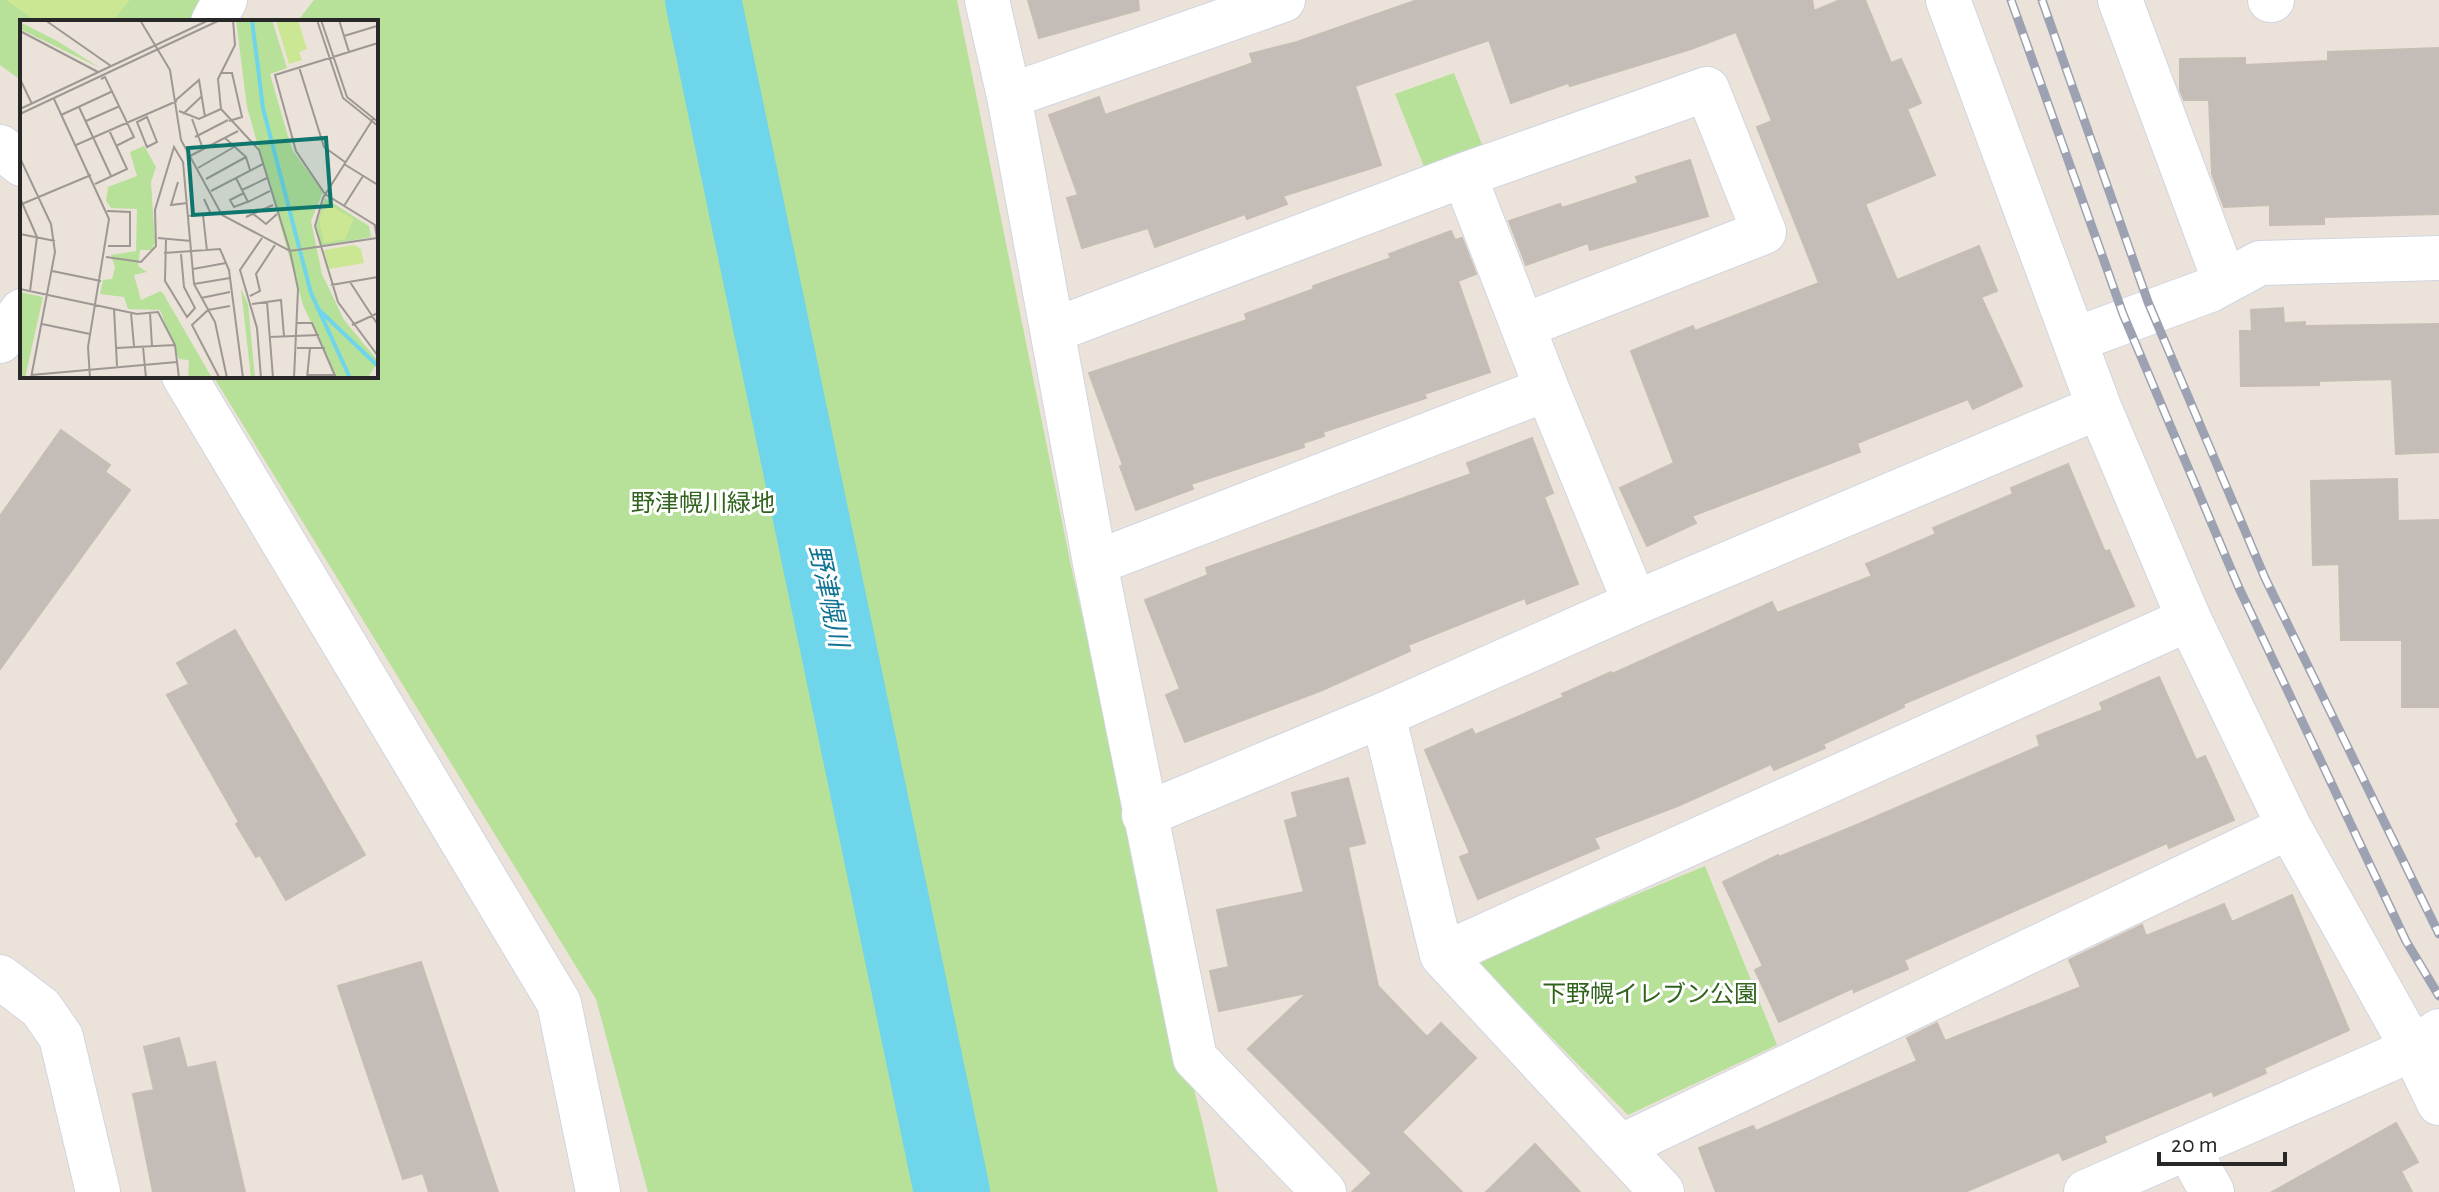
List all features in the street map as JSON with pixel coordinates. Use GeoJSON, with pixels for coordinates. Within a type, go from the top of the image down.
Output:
{"type":"FeatureCollection","features":[{"type":"Feature","properties":{"kind":"street"},"geometry":{"type":"LineString","coordinates":[[214,20],[225,0]]}},
{"type":"Feature","properties":{"kind":"street"},"geometry":{"type":"LineString","coordinates":[[987,0],[1009,96],[1144,815],[1195,1058],[1324,1192]]}},
{"type":"Feature","properties":{"kind":"street"},"geometry":{"type":"LineString","coordinates":[[1009,96],[1283,0]]}},
{"type":"Feature","properties":{"kind":"street"},"geometry":{"type":"LineString","coordinates":[[1948,0],[2099,407],[2189,619],[2289,827],[2426,1040],[2439,1103]]}},
{"type":"Feature","properties":{"kind":"street"},"geometry":{"type":"LineString","coordinates":[[2120,0],[2225,282]]}},
{"type":"Feature","properties":{"kind":"street"},"geometry":{"type":"LineString","coordinates":[[1054,330],[1464,175],[1707,89],[1764,232],[1523,326]]}},
{"type":"Feature","properties":{"kind":"street"},"geometry":{"type":"LineString","coordinates":[[0,147],[20,162]]}},
{"type":"Feature","properties":{"kind":"street"},"geometry":{"type":"LineString","coordinates":[[1464,175],[1635,603]]}},
{"type":"Feature","properties":{"kind":"street"},"geometry":{"type":"LineString","coordinates":[[2074,340],[2210,290],[2260,263],[2439,258]]}},
{"type":"Feature","properties":{"kind":"street"},"geometry":{"type":"LineString","coordinates":[[0,341],[20,314]]}},
{"type":"Feature","properties":{"kind":"street"},"geometry":{"type":"LineString","coordinates":[[185,378],[559,1003],[598,1192]]}},
{"type":"Feature","properties":{"kind":"street"},"geometry":{"type":"LineString","coordinates":[[1095,563],[1547,389]]}},
{"type":"Feature","properties":{"kind":"street"},"geometry":{"type":"LineString","coordinates":[[1144,815],[2099,407]]}},
{"type":"Feature","properties":{"kind":"street"},"geometry":{"type":"LineString","coordinates":[[1442,955],[2189,619]]}},
{"type":"Feature","properties":{"kind":"street"},"geometry":{"type":"LineString","coordinates":[[1383,715],[1442,955],[1662,1192]]}},
{"type":"Feature","properties":{"kind":"street"},"geometry":{"type":"LineString","coordinates":[[1620,1147],[2289,827]]}},
{"type":"Feature","properties":{"kind":"street"},"geometry":{"type":"LineString","coordinates":[[0,977],[41,1008],[61,1037],[98,1192]]}},
{"type":"Feature","properties":{"kind":"street"},"geometry":{"type":"LineString","coordinates":[[2086,1192],[2426,1040]]}},
{"type":"Feature","properties":{"kind":"street"},"geometry":{"type":"LineString","coordinates":[[2188,1148],[2212,1192]]}},
{"type":"Feature","properties":{"kind":"green space"},"geometry":{"type":"Polygon","coordinates":[[[0,0],[205,0],[192,20],[20,20],[20,80],[0,65],[0,0]]]}},
{"type":"Feature","properties":{"kind":"green space"},"geometry":{"type":"Polygon","coordinates":[[[6,0],[130,0],[114,20],[34,20],[6,0]]]}},
{"type":"Feature","properties":{"kind":"green space","name":"野津幌川緑地"},"geometry":{"type":"Polygon","coordinates":[[[314,0],[957,0],[1071,566],[1145,895],[1218,1192],[648,1192],[596,999],[214,378],[378,378],[378,20],[299,20],[314,0]]]}},
{"type":"Feature","properties":{"kind":"green space"},"geometry":{"type":"Polygon","coordinates":[[[1454,73],[1483,147],[1425,169],[1395,94],[1454,73]]]}},
{"type":"Feature","properties":{"kind":"green space","name":"下野幌イレブン公園"},"geometry":{"type":"Polygon","coordinates":[[[1705,866],[1777,1045],[1628,1115],[1476,961],[1705,866]]]}},
{"type":"Feature","properties":{"kind":"building"},"geometry":{"type":"Polygon","coordinates":[[[1028,0],[1138,0],[1139,10],[1039,38],[1028,0]]]}},
{"type":"Feature","properties":{"kind":"building"},"geometry":{"type":"Polygon","coordinates":[[[1417,0],[1812,0],[1814,11],[1840,0],[1865,0],[1891,63],[1901,59],[1921,103],[1907,109],[1935,175],[1865,204],[1897,280],[1979,246],[1997,291],[1981,297],[2022,386],[1973,409],[1968,399],[1857,443],[1860,452],[1692,516],[1696,523],[1647,546],[1620,488],[1674,463],[1631,351],[1693,326],[1695,331],[1819,283],[1757,127],[1772,121],[1736,32],[1691,49],[1570,86],[1568,83],[1511,103],[1489,40],[1355,86],[1381,165],[1283,196],[1287,204],[1247,219],[1245,214],[1155,247],[1148,228],[1082,248],[1067,198],[1078,195],[1049,115],[1099,97],[1105,115],[1253,63],[1250,54],[1297,42],[1417,0]]]}},
{"type":"Feature","properties":{"kind":"building"},"geometry":{"type":"Polygon","coordinates":[[[2439,48],[2439,214],[2324,217],[2324,224],[2270,225],[2270,205],[2224,207],[2212,174],[2209,100],[2184,100],[2180,90],[2180,59],[2245,58],[2245,65],[2328,61],[2328,52],[2439,48]]]}},
{"type":"Feature","properties":{"kind":"building"},"geometry":{"type":"Polygon","coordinates":[[[1690,160],[1708,216],[1590,250],[1588,243],[1526,265],[1509,221],[1560,204],[1562,208],[1638,183],[1636,177],[1690,160]]]}},
{"type":"Feature","properties":{"kind":"building"},"geometry":{"type":"Polygon","coordinates":[[[1451,231],[1455,240],[1462,238],[1476,274],[1458,281],[1490,372],[1424,394],[1426,398],[1323,432],[1324,436],[1303,443],[1304,447],[1191,484],[1193,489],[1136,510],[1089,373],[1247,320],[1245,314],[1391,258],[1389,254],[1451,231]]]}},
{"type":"Feature","properties":{"kind":"building"},"geometry":{"type":"Polygon","coordinates":[[[2283,308],[2284,323],[2305,322],[2305,326],[2439,324],[2439,452],[2396,454],[2392,379],[2319,381],[2319,385],[2241,386],[2240,331],[2252,331],[2251,310],[2283,308]]]}},
{"type":"Feature","properties":{"kind":"building"},"geometry":{"type":"Polygon","coordinates":[[[61,430],[110,465],[105,472],[130,490],[0,669],[0,516],[61,430]]]}},
{"type":"Feature","properties":{"kind":"building"},"geometry":{"type":"Polygon","coordinates":[[[1532,438],[1553,493],[1544,497],[1578,584],[1527,604],[1525,598],[1408,645],[1410,651],[1320,691],[1185,742],[1166,695],[1180,689],[1145,600],[1208,575],[1206,568],[1471,474],[1467,463],[1532,438]]]}},
{"type":"Feature","properties":{"kind":"building"},"geometry":{"type":"Polygon","coordinates":[[[2068,464],[2105,552],[2109,550],[2134,606],[1903,704],[1904,707],[1823,744],[1825,748],[1774,770],[1771,764],[1680,805],[1594,838],[1599,848],[1478,899],[1460,857],[1470,853],[1425,750],[1472,729],[1475,735],[1772,602],[1777,613],[1872,576],[1866,564],[1936,534],[1933,528],[2013,494],[2011,488],[2068,464]]]}},
{"type":"Feature","properties":{"kind":"building"},"geometry":{"type":"Polygon","coordinates":[[[2397,479],[2398,521],[2439,520],[2439,707],[2402,707],[2402,640],[2341,640],[2339,564],[2313,565],[2311,481],[2397,479]]]}},
{"type":"Feature","properties":{"kind":"building"},"geometry":{"type":"Polygon","coordinates":[[[235,630],[365,855],[286,900],[260,855],[256,857],[236,824],[239,822],[167,695],[189,684],[177,663],[235,630]]]}},
{"type":"Feature","properties":{"kind":"building"},"geometry":{"type":"Polygon","coordinates":[[[2159,677],[2196,760],[2205,756],[2234,820],[2169,848],[2167,843],[1904,960],[1908,969],[1854,992],[1853,988],[1779,1022],[1755,970],[1763,966],[1723,882],[1778,855],[1859,824],[2040,746],[2037,736],[2103,710],[2100,703],[2159,677]]]}},
{"type":"Feature","properties":{"kind":"building"},"geometry":{"type":"Polygon","coordinates":[[[1348,778],[1365,843],[1348,847],[1378,986],[1427,1037],[1441,1023],[1476,1058],[1402,1132],[1462,1192],[1352,1192],[1372,1173],[1248,1049],[1307,993],[1219,1011],[1210,971],[1229,967],[1217,910],[1304,892],[1285,821],[1298,817],[1292,793],[1348,778]]]}},
{"type":"Feature","properties":{"kind":"building"},"geometry":{"type":"Polygon","coordinates":[[[2292,895],[2349,1030],[2264,1068],[2266,1073],[2214,1096],[2212,1091],[2104,1136],[2106,1142],[2063,1160],[2059,1152],[1965,1192],[1716,1192],[1699,1148],[1753,1126],[1756,1131],[1917,1061],[1907,1038],[1937,1023],[1945,1041],[2081,987],[2069,960],[2142,925],[2146,936],[2224,904],[2232,922],[2292,895]]]}},
{"type":"Feature","properties":{"kind":"building"},"geometry":{"type":"Polygon","coordinates":[[[421,962],[498,1192],[429,1192],[423,1173],[403,1179],[360,1052],[338,986],[421,962]]]}},
{"type":"Feature","properties":{"kind":"building"},"geometry":{"type":"Polygon","coordinates":[[[179,1038],[187,1068],[215,1062],[245,1192],[153,1192],[133,1094],[154,1090],[144,1047],[179,1038]]]}},
{"type":"Feature","properties":{"kind":"building"},"geometry":{"type":"Polygon","coordinates":[[[2396,1123],[2418,1162],[2401,1171],[2412,1192],[2272,1192],[2396,1123]]]}},
{"type":"Feature","properties":{"kind":"building"},"geometry":{"type":"Polygon","coordinates":[[[1535,1144],[1580,1192],[1486,1192],[1535,1144]]]}},
{"type":"Feature","properties":{"kind":"waterway","name":"野津幌川"},"geometry":{"type":"LineString","coordinates":[[703,0],[952,1192]]}},
{"type":"Feature","properties":{"kind":"railway"},"geometry":{"type":"LineString","coordinates":[[2011,0],[2123,314],[2239,588],[2406,941],[2439,996]]}},
{"type":"Feature","properties":{"kind":"railway"},"geometry":{"type":"LineString","coordinates":[[2042,0],[2148,302],[2265,578],[2439,934]]}}]}
